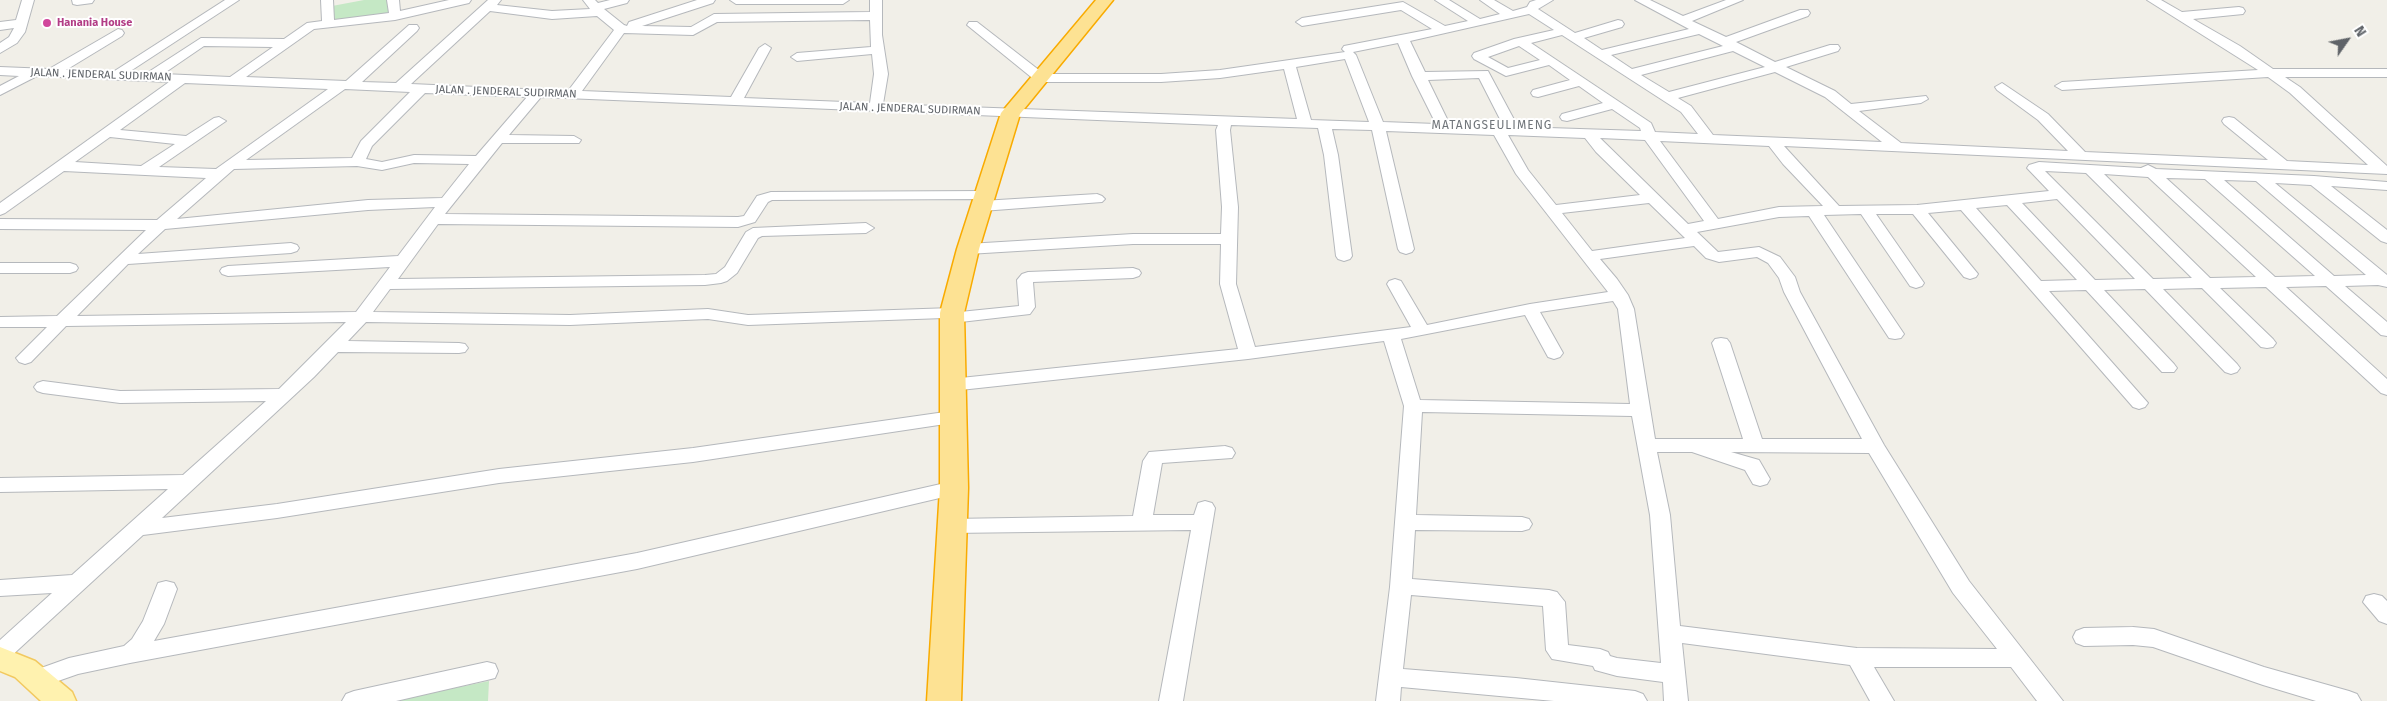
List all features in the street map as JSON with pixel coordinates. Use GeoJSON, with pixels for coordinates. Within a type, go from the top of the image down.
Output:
{"type":"FeatureCollection","features":[{"type":"Feature","properties":{"kind":"highway"},"geometry":{"type":"LineString","coordinates":[[944,701],[954,488],[951,386],[952,315],[968,249],[1011,113],[1105,0]]}},
{"type":"Feature","properties":{"kind":"main road"},"geometry":{"type":"LineString","coordinates":[[3,661],[25,669],[38,678],[61,701]]}},
{"type":"Feature","properties":{"kind":"street"},"geometry":{"type":"LineString","coordinates":[[0,49],[16,36],[28,0]]}},
{"type":"Feature","properties":{"kind":"street"},"geometry":{"type":"LineString","coordinates":[[115,76],[233,0]]}},
{"type":"Feature","properties":{"kind":"street"},"geometry":{"type":"LineString","coordinates":[[327,0],[328,23]]}},
{"type":"Feature","properties":{"kind":"street"},"geometry":{"type":"LineString","coordinates":[[393,0],[395,16]]}},
{"type":"Feature","properties":{"kind":"street"},"geometry":{"type":"LineString","coordinates":[[234,80],[308,27],[395,16],[465,0]]}},
{"type":"Feature","properties":{"kind":"street"},"geometry":{"type":"LineString","coordinates":[[399,88],[492,3],[552,15],[623,0]]}},
{"type":"Feature","properties":{"kind":"street"},"geometry":{"type":"LineString","coordinates":[[572,95],[620,29],[709,0]]}},
{"type":"Feature","properties":{"kind":"street"},"geometry":{"type":"LineString","coordinates":[[736,0],[843,0]]}},
{"type":"Feature","properties":{"kind":"street"},"geometry":{"type":"LineString","coordinates":[[876,0],[881,74],[876,108]]}},
{"type":"Feature","properties":{"kind":"street"},"geometry":{"type":"LineString","coordinates":[[1384,0],[1398,6],[1407,7],[1444,31]]}},
{"type":"Feature","properties":{"kind":"street"},"geometry":{"type":"LineString","coordinates":[[1302,22],[1398,6],[1416,0]]}},
{"type":"Feature","properties":{"kind":"street"},"geometry":{"type":"LineString","coordinates":[[1441,0],[1479,23]]}},
{"type":"Feature","properties":{"kind":"street"},"geometry":{"type":"LineString","coordinates":[[1486,0],[1511,15]]}},
{"type":"Feature","properties":{"kind":"street"},"geometry":{"type":"LineString","coordinates":[[1348,49],[1444,31],[1531,10],[1534,5],[1543,0]]}},
{"type":"Feature","properties":{"kind":"street"},"geometry":{"type":"LineString","coordinates":[[1641,0],[1703,29],[1830,94],[1899,149]]}},
{"type":"Feature","properties":{"kind":"street"},"geometry":{"type":"LineString","coordinates":[[1682,20],[1737,0]]}},
{"type":"Feature","properties":{"kind":"street"},"geometry":{"type":"LineString","coordinates":[[2153,0],[2272,73],[2302,95],[2384,170]]}},
{"type":"Feature","properties":{"kind":"street"},"geometry":{"type":"LineString","coordinates":[[595,7],[620,29],[691,31],[697,30],[714,18],[877,16]]}},
{"type":"Feature","properties":{"kind":"street"},"geometry":{"type":"LineString","coordinates":[[1531,10],[1632,73],[1689,112],[1709,139]]}},
{"type":"Feature","properties":{"kind":"street"},"geometry":{"type":"LineString","coordinates":[[2180,16],[2239,11]]}},
{"type":"Feature","properties":{"kind":"street"},"geometry":{"type":"LineString","coordinates":[[1632,73],[1731,44],[1804,14]]}},
{"type":"Feature","properties":{"kind":"street"},"geometry":{"type":"LineString","coordinates":[[0,26],[21,23]]}},
{"type":"Feature","properties":{"kind":"street"},"geometry":{"type":"LineString","coordinates":[[1551,61],[1506,72],[1478,56],[1522,42],[1618,24]]}},
{"type":"Feature","properties":{"kind":"street"},"geometry":{"type":"LineString","coordinates":[[973,25],[1041,78],[1161,78],[1220,74],[1289,65],[1350,54],[1379,131],[1406,250]]}},
{"type":"Feature","properties":{"kind":"street"},"geometry":{"type":"LineString","coordinates":[[25,358],[122,260],[224,170],[345,85],[397,44],[413,28]]}},
{"type":"Feature","properties":{"kind":"street"},"geometry":{"type":"LineString","coordinates":[[1601,54],[1703,29]]}},
{"type":"Feature","properties":{"kind":"street"},"geometry":{"type":"LineString","coordinates":[[52,73],[118,33]]}},
{"type":"Feature","properties":{"kind":"street"},"geometry":{"type":"LineString","coordinates":[[1402,38],[1445,129]]}},
{"type":"Feature","properties":{"kind":"street"},"geometry":{"type":"LineString","coordinates":[[150,77],[201,42],[286,43]]}},
{"type":"Feature","properties":{"kind":"street"},"geometry":{"type":"LineString","coordinates":[[1522,42],[1646,126],[1649,136],[1715,225]]}},
{"type":"Feature","properties":{"kind":"street"},"geometry":{"type":"LineString","coordinates":[[736,102],[765,48]]}},
{"type":"Feature","properties":{"kind":"street"},"geometry":{"type":"LineString","coordinates":[[1667,97],[1834,48]]}},
{"type":"Feature","properties":{"kind":"street"},"geometry":{"type":"LineString","coordinates":[[797,57],[878,50]]}},
{"type":"Feature","properties":{"kind":"street"},"geometry":{"type":"LineString","coordinates":[[1289,65],[1305,123]]}},
{"type":"Feature","properties":{"kind":"street","name":"JALAN . JENDERAL SUDIRMAN"},"geometry":{"type":"LineString","coordinates":[[0,71],[1011,113],[1225,124],[1305,123],[1325,128],[1379,131],[1445,129],[1504,135],[1649,136],[2081,156],[2143,165]]}},
{"type":"Feature","properties":{"kind":"street"},"geometry":{"type":"LineString","coordinates":[[0,91],[36,72]]}},
{"type":"Feature","properties":{"kind":"street"},"geometry":{"type":"LineString","coordinates":[[2062,86],[2272,73],[2387,73]]}},
{"type":"Feature","properties":{"kind":"street"},"geometry":{"type":"LineString","coordinates":[[1419,76],[1482,74],[1504,135],[1522,171],[1620,295],[1629,318],[1640,410],[1660,515],[1676,701]]}},
{"type":"Feature","properties":{"kind":"street"},"geometry":{"type":"LineString","coordinates":[[0,210],[183,78]]}},
{"type":"Feature","properties":{"kind":"street"},"geometry":{"type":"LineString","coordinates":[[1538,93],[1582,81]]}},
{"type":"Feature","properties":{"kind":"street"},"geometry":{"type":"LineString","coordinates":[[2002,87],[2043,117],[2081,156]]}},
{"type":"Feature","properties":{"kind":"street"},"geometry":{"type":"LineString","coordinates":[[357,162],[366,144],[421,89]]}},
{"type":"Feature","properties":{"kind":"street"},"geometry":{"type":"LineString","coordinates":[[3,661],[77,584],[284,395],[334,346],[361,317],[447,202],[537,94]]}},
{"type":"Feature","properties":{"kind":"street"},"geometry":{"type":"LineString","coordinates":[[1849,108],[1921,98]]}},
{"type":"Feature","properties":{"kind":"street"},"geometry":{"type":"LineString","coordinates":[[1567,117],[1615,104]]}},
{"type":"Feature","properties":{"kind":"street"},"geometry":{"type":"LineString","coordinates":[[144,170],[219,121]]}},
{"type":"Feature","properties":{"kind":"street"},"geometry":{"type":"LineString","coordinates":[[2229,121],[2283,166]]}},
{"type":"Feature","properties":{"kind":"street"},"geometry":{"type":"LineString","coordinates":[[1225,124],[1230,207],[1228,284],[1248,353]]}},
{"type":"Feature","properties":{"kind":"street"},"geometry":{"type":"LineString","coordinates":[[1325,128],[1332,155],[1344,256]]}},
{"type":"Feature","properties":{"kind":"street"},"geometry":{"type":"LineString","coordinates":[[107,133],[190,140]]}},
{"type":"Feature","properties":{"kind":"street"},"geometry":{"type":"LineString","coordinates":[[1590,135],[1651,198],[1716,257],[1759,252],[1774,260],[1787,277],[1792,292],[1874,446],[1961,587],[2015,658],[2051,701]]}},
{"type":"Feature","properties":{"kind":"street"},"geometry":{"type":"LineString","coordinates":[[498,140],[574,140]]}},
{"type":"Feature","properties":{"kind":"street"},"geometry":{"type":"LineString","coordinates":[[1773,142],[1788,162],[1836,211]]}},
{"type":"Feature","properties":{"kind":"street"},"geometry":{"type":"LineString","coordinates":[[2020,154],[2231,368]]}},
{"type":"Feature","properties":{"kind":"street"},"geometry":{"type":"LineString","coordinates":[[61,166],[144,170],[224,170],[357,162],[382,166],[414,159],[481,160]]}},
{"type":"Feature","properties":{"kind":"street"},"geometry":{"type":"LineString","coordinates":[[2038,172],[2035,167],[2091,170],[2143,165],[2283,166],[2384,170]]}},
{"type":"Feature","properties":{"kind":"street"},"geometry":{"type":"LineString","coordinates":[[2143,165],[2209,175],[2387,186]]}},
{"type":"Feature","properties":{"kind":"street"},"geometry":{"type":"LineString","coordinates":[[2143,165],[2387,389]]}},
{"type":"Feature","properties":{"kind":"street"},"geometry":{"type":"LineString","coordinates":[[2091,170],[2266,343]]}},
{"type":"Feature","properties":{"kind":"street"},"geometry":{"type":"LineString","coordinates":[[2209,175],[2387,330]]}},
{"type":"Feature","properties":{"kind":"street"},"geometry":{"type":"LineString","coordinates":[[2260,177],[2385,282]]}},
{"type":"Feature","properties":{"kind":"street"},"geometry":{"type":"LineString","coordinates":[[2314,180],[2387,238]]}},
{"type":"Feature","properties":{"kind":"street"},"geometry":{"type":"LineString","coordinates":[[2369,184],[2387,198]]}},
{"type":"Feature","properties":{"kind":"street"},"geometry":{"type":"LineString","coordinates":[[1588,256],[1691,235],[1715,225],[1774,212],[1865,209],[1917,210],[2061,194]]}},
{"type":"Feature","properties":{"kind":"street"},"geometry":{"type":"LineString","coordinates":[[434,219],[738,222],[750,219],[762,199],[771,196],[984,200],[1097,199]]}},
{"type":"Feature","properties":{"kind":"street"},"geometry":{"type":"LineString","coordinates":[[1551,210],[1651,198]]}},
{"type":"Feature","properties":{"kind":"street"},"geometry":{"type":"LineString","coordinates":[[2010,199],[2168,368]]}},
{"type":"Feature","properties":{"kind":"street"},"geometry":{"type":"LineString","coordinates":[[0,224],[160,225],[368,205],[447,202]]}},
{"type":"Feature","properties":{"kind":"street"},"geometry":{"type":"LineString","coordinates":[[1965,205],[2139,403]]}},
{"type":"Feature","properties":{"kind":"street"},"geometry":{"type":"LineString","coordinates":[[1865,209],[1916,283]]}},
{"type":"Feature","properties":{"kind":"street"},"geometry":{"type":"LineString","coordinates":[[1813,210],[1894,334]]}},
{"type":"Feature","properties":{"kind":"street"},"geometry":{"type":"LineString","coordinates":[[1917,210],[1970,274]]}},
{"type":"Feature","properties":{"kind":"street"},"geometry":{"type":"LineString","coordinates":[[387,284],[705,280],[720,278],[731,270],[752,235],[759,232],[866,228]]}},
{"type":"Feature","properties":{"kind":"street"},"geometry":{"type":"LineString","coordinates":[[968,249],[1133,239],[1229,239]]}},
{"type":"Feature","properties":{"kind":"street"},"geometry":{"type":"LineString","coordinates":[[122,260],[291,248]]}},
{"type":"Feature","properties":{"kind":"street"},"geometry":{"type":"LineString","coordinates":[[228,271],[403,261]]}},
{"type":"Feature","properties":{"kind":"street"},"geometry":{"type":"LineString","coordinates":[[0,268],[70,268]]}},
{"type":"Feature","properties":{"kind":"street"},"geometry":{"type":"LineString","coordinates":[[0,322],[361,317],[570,320],[708,314],[748,320],[952,315],[1024,310],[1027,307],[1025,280],[1028,277],[1133,273]]}},
{"type":"Feature","properties":{"kind":"street"},"geometry":{"type":"LineString","coordinates":[[2036,286],[2329,281],[2385,282]]}},
{"type":"Feature","properties":{"kind":"street"},"geometry":{"type":"LineString","coordinates":[[1395,284],[1422,331]]}},
{"type":"Feature","properties":{"kind":"street"},"geometry":{"type":"LineString","coordinates":[[951,386],[1248,353],[1422,331],[1530,309],[1620,295]]}},
{"type":"Feature","properties":{"kind":"street"},"geometry":{"type":"LineString","coordinates":[[1530,309],[1554,353]]}},
{"type":"Feature","properties":{"kind":"street"},"geometry":{"type":"LineString","coordinates":[[1388,701],[1401,586],[1413,406],[1391,335]]}},
{"type":"Feature","properties":{"kind":"street"},"geometry":{"type":"LineString","coordinates":[[1721,343],[1754,444]]}},
{"type":"Feature","properties":{"kind":"street"},"geometry":{"type":"LineString","coordinates":[[334,346],[459,348]]}},
{"type":"Feature","properties":{"kind":"street"},"geometry":{"type":"LineString","coordinates":[[43,387],[120,397],[284,395]]}},
{"type":"Feature","properties":{"kind":"street"},"geometry":{"type":"LineString","coordinates":[[1413,406],[1640,410]]}},
{"type":"Feature","properties":{"kind":"street"},"geometry":{"type":"LineString","coordinates":[[138,528],[278,511],[499,476],[693,455],[952,417]]}},
{"type":"Feature","properties":{"kind":"street"},"geometry":{"type":"LineString","coordinates":[[1647,445],[1874,446]]}},
{"type":"Feature","properties":{"kind":"street"},"geometry":{"type":"LineString","coordinates":[[1690,445],[1727,459],[1752,465],[1760,480]]}},
{"type":"Feature","properties":{"kind":"street"},"geometry":{"type":"LineString","coordinates":[[1142,523],[1153,462],[1156,457],[1225,452]]}},
{"type":"Feature","properties":{"kind":"street"},"geometry":{"type":"LineString","coordinates":[[0,485],[188,482]]}},
{"type":"Feature","properties":{"kind":"street"},"geometry":{"type":"LineString","coordinates":[[38,678],[77,666],[130,654],[637,561],[954,488]]}},
{"type":"Feature","properties":{"kind":"street"},"geometry":{"type":"LineString","coordinates":[[952,526],[1142,523],[1204,515],[1171,701]]}},
{"type":"Feature","properties":{"kind":"street"},"geometry":{"type":"LineString","coordinates":[[1406,522],[1522,524]]}},
{"type":"Feature","properties":{"kind":"street"},"geometry":{"type":"LineString","coordinates":[[0,588],[77,584]]}},
{"type":"Feature","properties":{"kind":"street"},"geometry":{"type":"LineString","coordinates":[[1401,586],[1549,598],[1554,602],[1557,650],[1560,653],[1600,658],[1603,664],[1617,667],[1673,674]]}},
{"type":"Feature","properties":{"kind":"street"},"geometry":{"type":"LineString","coordinates":[[130,654],[140,645],[153,624],[166,589]]}},
{"type":"Feature","properties":{"kind":"street"},"geometry":{"type":"LineString","coordinates":[[1670,633],[1857,657],[2015,658]]}},
{"type":"Feature","properties":{"kind":"street"},"geometry":{"type":"LineString","coordinates":[[2084,637],[2133,636],[2154,638],[2263,676],[2350,701]]}},
{"type":"Feature","properties":{"kind":"street"},"geometry":{"type":"LineString","coordinates":[[1857,657],[1882,701]]}},
{"type":"Feature","properties":{"kind":"street"},"geometry":{"type":"LineString","coordinates":[[354,701],[487,671]]}},
{"type":"Feature","properties":{"kind":"street"},"geometry":{"type":"LineString","coordinates":[[1390,677],[1516,687],[1635,701]]}},
{"type":"Feature","properties":{"kind":"green space"},"geometry":{"type":"Polygon","coordinates":[[[364,0],[389,0],[391,14],[332,21],[332,6],[364,0]]]}},
{"type":"Feature","properties":{"kind":"green space"},"geometry":{"type":"Polygon","coordinates":[[[489,681],[488,701],[390,701],[489,681]]]}},
{"type":"Feature","properties":{"kind":"place","name":"Hanania House"},"geometry":{"type":"Point","coordinates":[47,23]}},
{"type":"Feature","properties":{"kind":"district","name":"MATANGSEULIMENG"},"geometry":{"type":"Point","coordinates":[1492,126]}}]}
